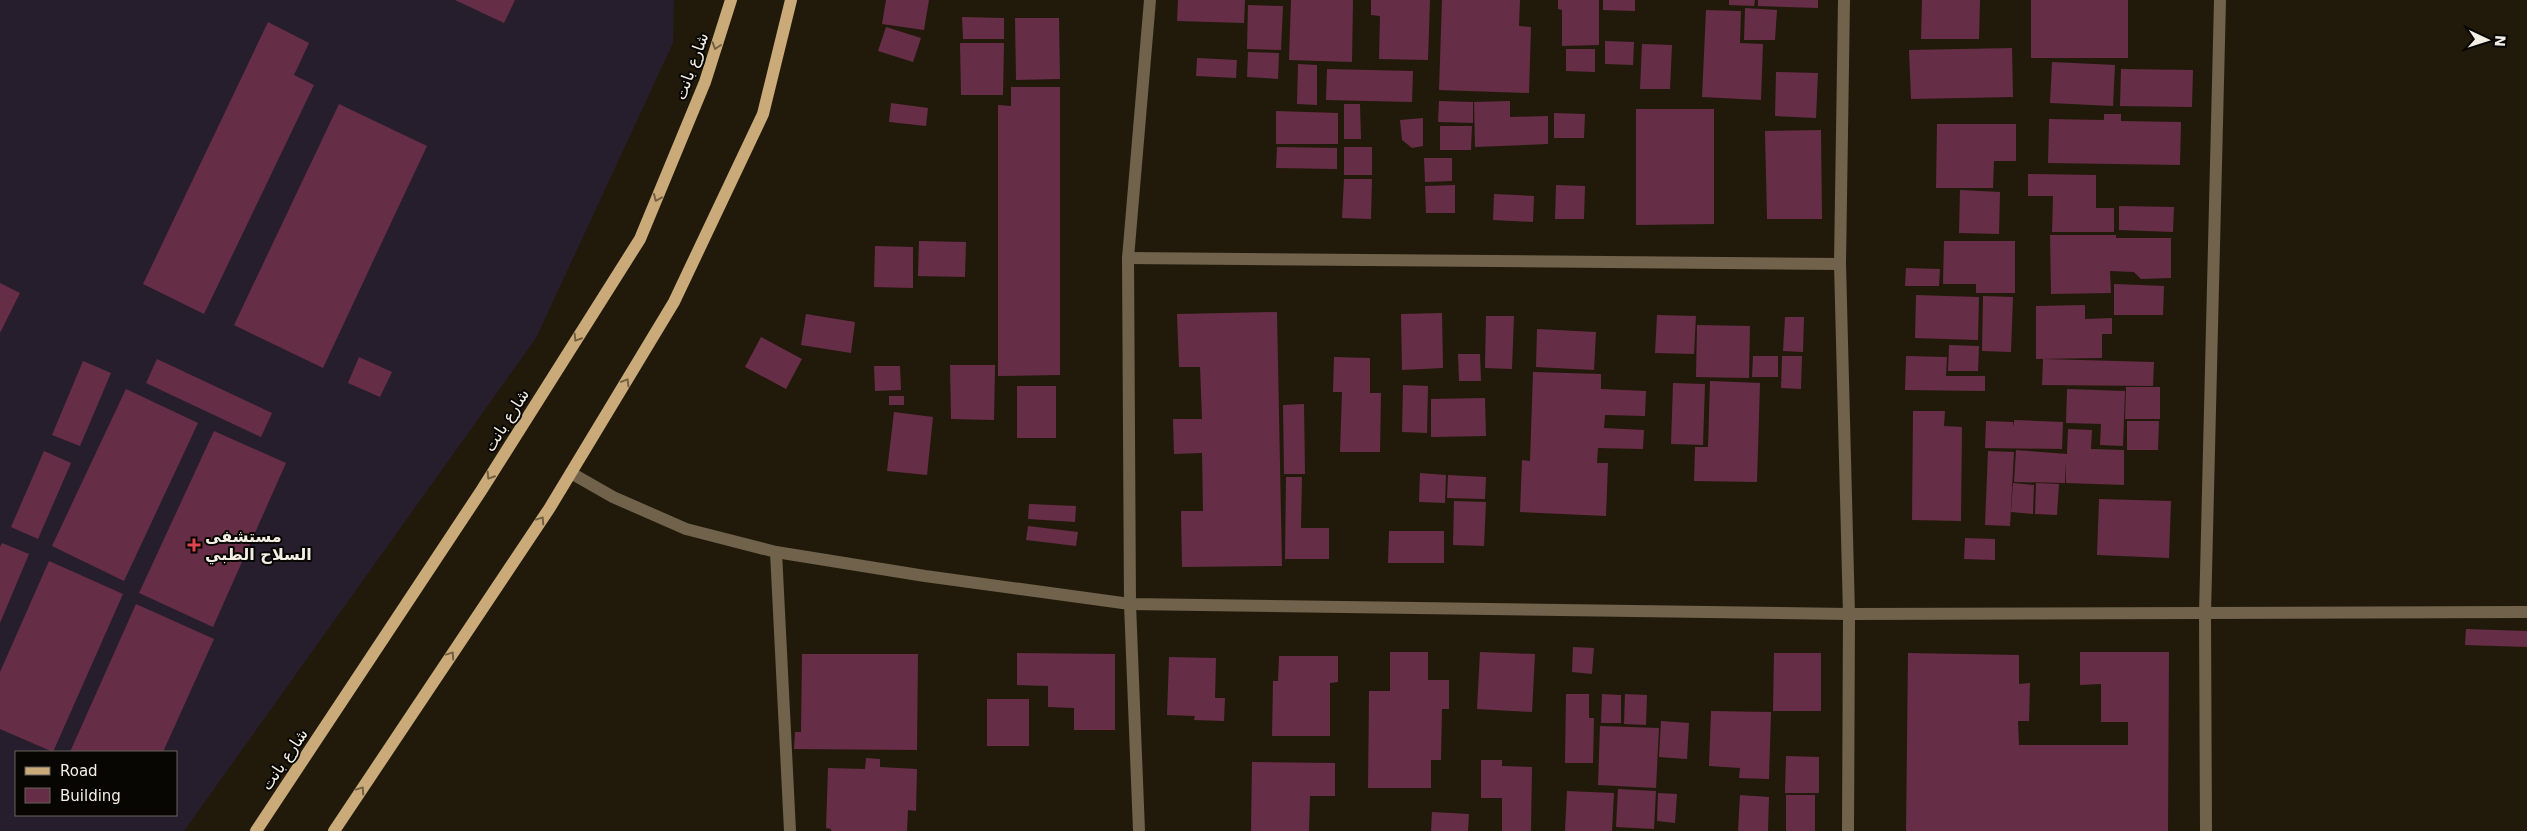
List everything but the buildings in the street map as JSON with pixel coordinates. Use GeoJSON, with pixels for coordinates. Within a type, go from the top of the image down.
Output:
{"type":"FeatureCollection","features":[{"type":"Feature","properties":{"kind":"main road","name":"شارع بانت"},"geometry":{"type":"LineString","coordinates":[[256,831],[480,491],[640,239],[705,82],[731,0]]}},
{"type":"Feature","properties":{"kind":"main road"},"geometry":{"type":"LineString","coordinates":[[334,831],[571,473],[674,302],[763,114],[791,0]]}},
{"type":"Feature","properties":{"kind":"street"},"geometry":{"type":"LineString","coordinates":[[1139,831],[1130,604],[1128,258],[1150,0]]}},
{"type":"Feature","properties":{"kind":"street"},"geometry":{"type":"LineString","coordinates":[[1844,0],[1840,264],[1849,614],[1848,831]]}},
{"type":"Feature","properties":{"kind":"street"},"geometry":{"type":"LineString","coordinates":[[2206,831],[2205,614],[2220,0]]}},
{"type":"Feature","properties":{"kind":"street"},"geometry":{"type":"LineString","coordinates":[[1128,258],[1840,264]]}},
{"type":"Feature","properties":{"kind":"street"},"geometry":{"type":"LineString","coordinates":[[571,473],[614,497],[686,529],[776,552],[925,576],[1130,604],[1849,614],[2527,612]]}},
{"type":"Feature","properties":{"kind":"street"},"geometry":{"type":"LineString","coordinates":[[776,552],[790,831]]}},
{"type":"Feature","properties":{"kind":"shaded area","name":"مستشفى السلاح الطبي"},"geometry":{"type":"Polygon","coordinates":[[[0,0],[674,0],[673,43],[536,338],[184,831],[0,831],[0,0]]]}},
{"type":"Feature","properties":{"kind":"place","name":"مستشفى السلاح الطبي"},"geometry":{"type":"Point","coordinates":[194,545]}}]}
